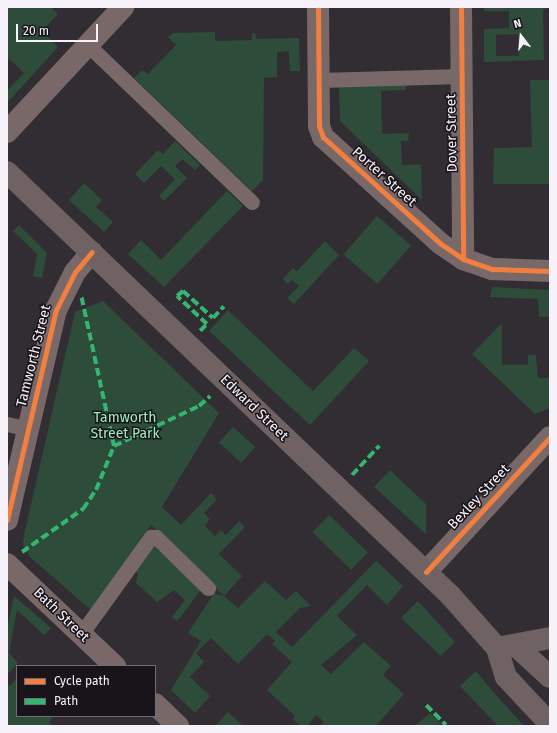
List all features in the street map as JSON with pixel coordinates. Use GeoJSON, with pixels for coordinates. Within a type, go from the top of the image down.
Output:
{"type":"FeatureCollection","features":[{"type":"Feature","properties":{"kind":"main road","name":"Edward Street"},"geometry":{"type":"LineString","coordinates":[[7,172],[506,647],[550,677]]}},
{"type":"Feature","properties":{"kind":"main road"},"geometry":{"type":"LineString","coordinates":[[506,647],[550,638]]}},
{"type":"Feature","properties":{"kind":"main road","name":"Edward Street"},"geometry":{"type":"LineString","coordinates":[[506,647],[506,677],[550,724]]}},
{"type":"Feature","properties":{"kind":"street"},"geometry":{"type":"LineString","coordinates":[[7,132],[123,7]]}},
{"type":"Feature","properties":{"kind":"street","name":"Porter Street"},"geometry":{"type":"LineString","coordinates":[[318,7],[319,126],[323,136],[441,244],[463,259],[492,269],[550,271]]}},
{"type":"Feature","properties":{"kind":"street","name":"Dover Street"},"geometry":{"type":"LineString","coordinates":[[461,7],[463,259]]}},
{"type":"Feature","properties":{"kind":"street","name":"Tamworth Street"},"geometry":{"type":"LineString","coordinates":[[7,520],[56,310],[75,272],[92,252]]}},
{"type":"Feature","properties":{"kind":"street","name":"Bexley Street"},"geometry":{"type":"LineString","coordinates":[[426,572],[550,437]]}},
{"type":"Feature","properties":{"kind":"street","name":"Bath Street"},"geometry":{"type":"LineString","coordinates":[[7,564],[114,665]]}},
{"type":"Feature","properties":{"kind":"street"},"geometry":{"type":"LineString","coordinates":[[156,705],[178,726]]}},
{"type":"Feature","properties":{"kind":"lane"},"geometry":{"type":"LineString","coordinates":[[88,45],[252,202]]}},
{"type":"Feature","properties":{"kind":"lane"},"geometry":{"type":"LineString","coordinates":[[319,80],[462,76]]}},
{"type":"Feature","properties":{"kind":"lane"},"geometry":{"type":"LineString","coordinates":[[7,424],[29,429]]}},
{"type":"Feature","properties":{"kind":"lane"},"geometry":{"type":"LineString","coordinates":[[81,634],[151,538],[156,538],[208,588]]}},
{"type":"Feature","properties":{"kind":"green space"},"geometry":{"type":"Polygon","coordinates":[[[7,7],[51,7],[58,14],[42,31],[58,47],[7,103],[7,91],[24,73],[7,57],[7,7]]]}},
{"type":"Feature","properties":{"kind":"green space"},"geometry":{"type":"Polygon","coordinates":[[[484,7],[550,7],[543,10],[544,60],[484,62],[484,29],[509,28],[509,11],[484,11],[484,7]],[[518,34],[496,35],[496,56],[519,56],[518,34]]]}},
{"type":"Feature","properties":{"kind":"green space"},"geometry":{"type":"Polygon","coordinates":[[[215,32],[215,41],[252,40],[252,33],[255,33],[256,39],[299,38],[300,71],[290,71],[289,51],[277,52],[277,77],[264,78],[263,180],[252,191],[134,78],[142,70],[148,74],[176,45],[168,37],[173,33],[215,32]]]}},
{"type":"Feature","properties":{"kind":"green space"},"geometry":{"type":"Polygon","coordinates":[[[530,80],[550,80],[550,184],[493,184],[494,148],[532,147],[530,80]]]}},
{"type":"Feature","properties":{"kind":"green space"},"geometry":{"type":"Polygon","coordinates":[[[406,83],[406,90],[381,91],[382,134],[409,133],[408,141],[401,141],[402,165],[421,165],[422,200],[340,121],[339,84],[406,83]]]}},
{"type":"Feature","properties":{"kind":"green space"},"geometry":{"type":"Polygon","coordinates":[[[175,141],[200,165],[195,170],[182,159],[175,166],[187,178],[164,201],[159,196],[175,179],[161,166],[144,183],[135,174],[158,150],[163,154],[175,141]]]}},
{"type":"Feature","properties":{"kind":"green space"},"geometry":{"type":"Polygon","coordinates":[[[84,183],[102,200],[96,207],[113,222],[104,232],[69,200],[84,183]]]}},
{"type":"Feature","properties":{"kind":"green space"},"geometry":{"type":"Polygon","coordinates":[[[227,191],[243,206],[164,287],[128,254],[141,240],[161,260],[227,191]]]}},
{"type":"Feature","properties":{"kind":"green space"},"geometry":{"type":"Polygon","coordinates":[[[377,216],[411,246],[378,284],[344,254],[377,216]]]}},
{"type":"Feature","properties":{"kind":"green space"},"geometry":{"type":"Polygon","coordinates":[[[19,225],[47,253],[42,278],[33,276],[37,254],[13,231],[19,225]]]}},
{"type":"Feature","properties":{"kind":"green space"},"geometry":{"type":"Polygon","coordinates":[[[325,241],[339,255],[294,304],[287,298],[299,286],[292,280],[288,284],[283,279],[293,268],[297,271],[325,241]]]}},
{"type":"Feature","properties":{"kind":"green space"},"geometry":{"type":"Polygon","coordinates":[[[492,287],[550,290],[550,317],[539,317],[538,299],[490,297],[492,287]]]}},
{"type":"Feature","properties":{"kind":"green space","name":"Tamworth Street Park"},"geometry":{"type":"Polygon","coordinates":[[[103,301],[219,413],[162,507],[181,525],[211,493],[217,499],[204,513],[210,519],[205,526],[215,536],[221,530],[226,535],[239,521],[245,527],[219,554],[242,576],[224,596],[151,525],[92,611],[30,557],[23,545],[24,535],[75,312],[103,301]]]}},
{"type":"Feature","properties":{"kind":"green space"},"geometry":{"type":"Polygon","coordinates":[[[228,310],[313,391],[354,348],[369,361],[310,425],[209,331],[228,310]]]}},
{"type":"Feature","properties":{"kind":"green space"},"geometry":{"type":"Polygon","coordinates":[[[502,323],[502,365],[528,365],[528,355],[536,355],[538,378],[550,378],[550,408],[535,414],[472,354],[502,323]]]}},
{"type":"Feature","properties":{"kind":"green space"},"geometry":{"type":"Polygon","coordinates":[[[233,427],[255,447],[241,463],[219,443],[233,427]]]}},
{"type":"Feature","properties":{"kind":"green space"},"geometry":{"type":"Polygon","coordinates":[[[390,470],[426,504],[426,534],[374,487],[390,470]]]}},
{"type":"Feature","properties":{"kind":"green space"},"geometry":{"type":"Polygon","coordinates":[[[329,515],[368,553],[351,570],[312,532],[329,515]]]}},
{"type":"Feature","properties":{"kind":"green space"},"geometry":{"type":"Polygon","coordinates":[[[154,546],[201,590],[177,621],[172,617],[185,600],[174,590],[157,602],[136,583],[138,574],[134,569],[154,546]]]}},
{"type":"Feature","properties":{"kind":"green space"},"geometry":{"type":"Polygon","coordinates":[[[376,561],[403,586],[387,605],[367,585],[337,616],[357,635],[321,665],[331,674],[364,642],[391,666],[383,675],[404,694],[376,726],[320,726],[324,722],[316,715],[308,726],[300,726],[293,719],[295,716],[267,690],[292,662],[272,644],[275,641],[267,634],[238,664],[211,638],[196,653],[204,662],[190,677],[210,696],[195,713],[171,690],[201,641],[188,633],[214,593],[224,596],[238,608],[265,581],[286,600],[296,591],[311,606],[300,608],[276,632],[292,647],[376,561]]]}},
{"type":"Feature","properties":{"kind":"green space"},"geometry":{"type":"Polygon","coordinates":[[[14,596],[51,628],[44,635],[17,610],[9,653],[18,663],[7,675],[7,629],[14,596]]]}},
{"type":"Feature","properties":{"kind":"green space"},"geometry":{"type":"Polygon","coordinates":[[[418,601],[455,642],[441,656],[401,618],[418,601]]]}},
{"type":"Feature","properties":{"kind":"green space"},"geometry":{"type":"Polygon","coordinates":[[[476,671],[524,726],[498,726],[460,686],[476,671]]]}},
{"type":"Feature","properties":{"kind":"green space"},"geometry":{"type":"Polygon","coordinates":[[[16,679],[16,717],[52,717],[49,722],[53,726],[7,726],[7,683],[10,686],[16,679]]]}},
{"type":"Feature","properties":{"kind":"green space"},"geometry":{"type":"Polygon","coordinates":[[[228,712],[243,726],[215,726],[228,712]]]}},
{"type":"Feature","properties":{"kind":"green space"},"geometry":{"type":"Polygon","coordinates":[[[430,713],[441,724],[438,726],[415,726],[430,713]]]}},
{"type":"Feature","properties":{"kind":"marked path"},"geometry":{"type":"LineString","coordinates":[[200,331],[207,324],[177,296],[183,291],[213,318],[224,306]]}},
{"type":"Feature","properties":{"kind":"marked path"},"geometry":{"type":"LineString","coordinates":[[22,552],[83,509],[96,490],[114,446],[81,295]]}},
{"type":"Feature","properties":{"kind":"marked path"},"geometry":{"type":"LineString","coordinates":[[114,446],[199,406],[210,396]]}},
{"type":"Feature","properties":{"kind":"marked path"},"geometry":{"type":"LineString","coordinates":[[352,475],[379,446]]}},
{"type":"Feature","properties":{"kind":"marked path"},"geometry":{"type":"LineString","coordinates":[[426,705],[446,725]]}},
{"type":"Feature","properties":{"kind":"cycle path"},"geometry":{"type":"LineString","coordinates":[[318,7],[319,126],[323,137],[441,244],[463,259],[492,269],[550,271]]}},
{"type":"Feature","properties":{"kind":"cycle path"},"geometry":{"type":"LineString","coordinates":[[461,7],[463,259]]}},
{"type":"Feature","properties":{"kind":"cycle path"},"geometry":{"type":"LineString","coordinates":[[7,520],[56,310],[75,272],[92,252]]}},
{"type":"Feature","properties":{"kind":"cycle path"},"geometry":{"type":"LineString","coordinates":[[426,572],[550,437]]}}]}
